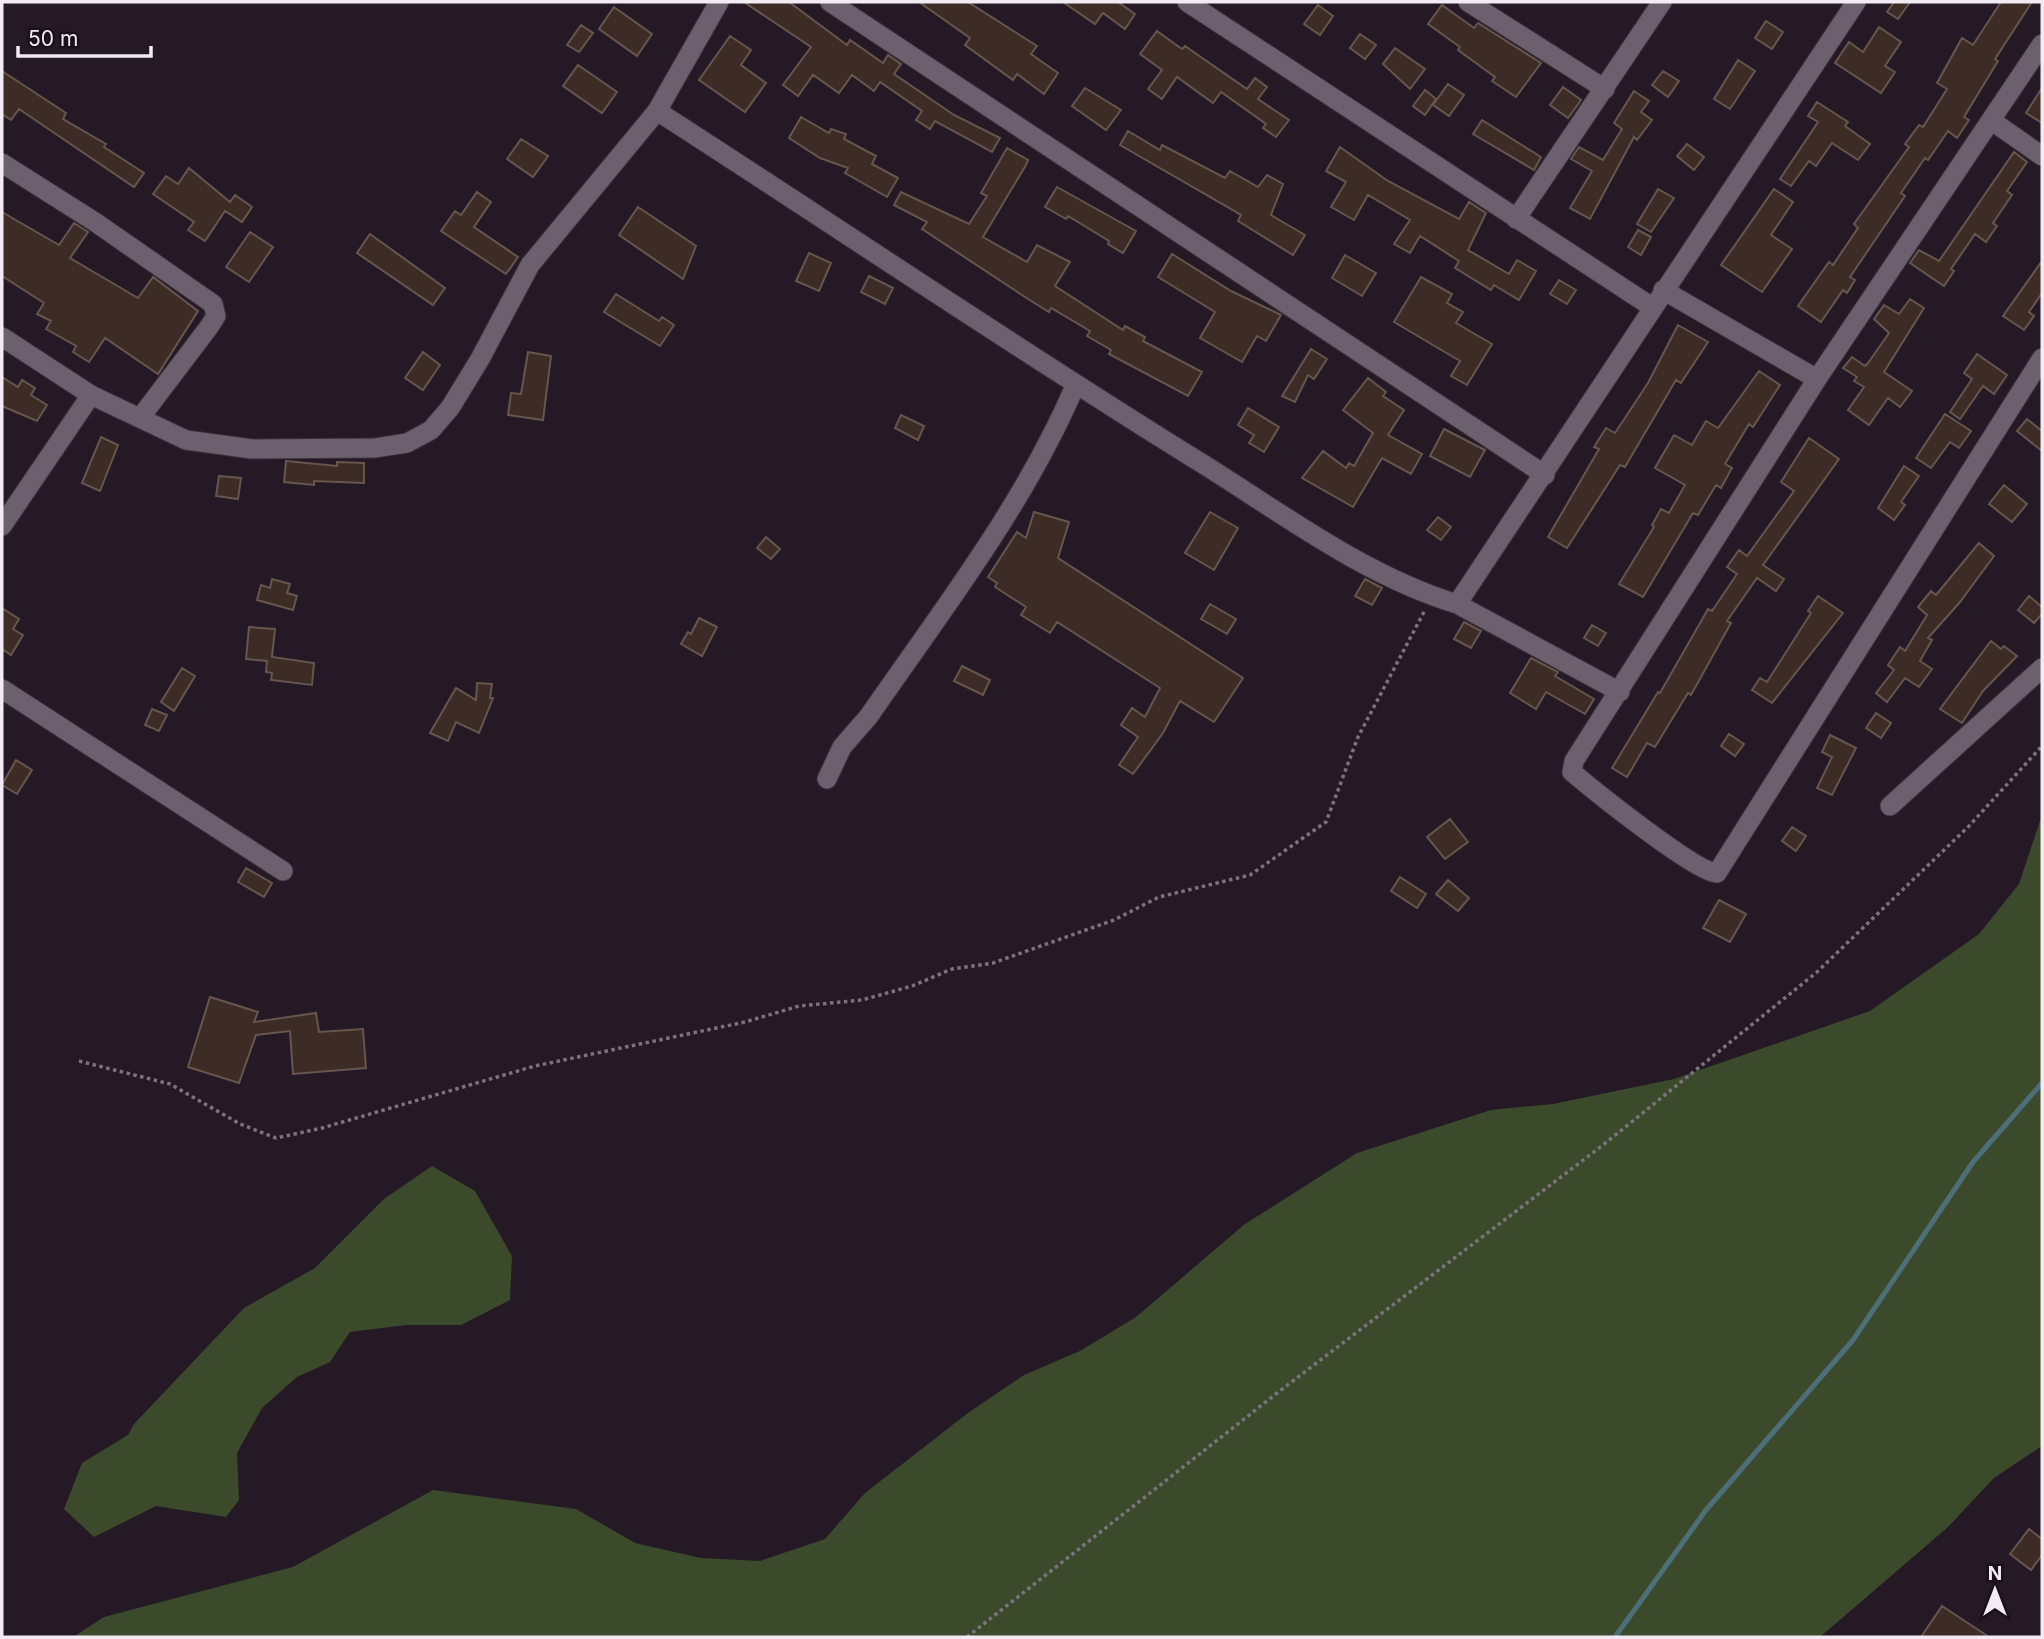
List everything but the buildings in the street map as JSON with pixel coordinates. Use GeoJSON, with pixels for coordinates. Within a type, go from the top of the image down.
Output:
{"type":"FeatureCollection","features":[{"type":"Feature","properties":{"kind":"street"},"geometry":{"type":"LineString","coordinates":[[2,337],[91,395],[186,440],[252,449],[375,448],[407,443],[431,430],[450,408],[480,359],[530,265],[657,111],[719,2]]}},
{"type":"Feature","properties":{"kind":"street"},"geometry":{"type":"LineString","coordinates":[[830,2],[1545,475]]}},
{"type":"Feature","properties":{"kind":"street"},"geometry":{"type":"LineString","coordinates":[[1187,2],[1652,307]]}},
{"type":"Feature","properties":{"kind":"street"},"geometry":{"type":"LineString","coordinates":[[1468,2],[1605,89]]}},
{"type":"Feature","properties":{"kind":"street"},"geometry":{"type":"LineString","coordinates":[[1516,219],[1662,2]]}},
{"type":"Feature","properties":{"kind":"street"},"geometry":{"type":"LineString","coordinates":[[1457,604],[1856,2]]}},
{"type":"Feature","properties":{"kind":"street"},"geometry":{"type":"LineString","coordinates":[[2042,44],[1817,379],[1574,761],[1572,772],[1707,872],[1717,873],[2042,358]]}},
{"type":"Feature","properties":{"kind":"street"},"geometry":{"type":"LineString","coordinates":[[657,111],[1075,386],[1344,551],[1432,596],[1457,604],[1620,692]]}},
{"type":"Feature","properties":{"kind":"street"},"geometry":{"type":"LineString","coordinates":[[1992,121],[2042,156]]}},
{"type":"Feature","properties":{"kind":"street"},"geometry":{"type":"LineString","coordinates":[[2,163],[95,222],[213,304],[216,316],[209,327],[140,418]]}},
{"type":"Feature","properties":{"kind":"street"},"geometry":{"type":"LineString","coordinates":[[1663,290],[1817,379]]}},
{"type":"Feature","properties":{"kind":"street"},"geometry":{"type":"LineString","coordinates":[[827,779],[842,747],[869,716],[1017,499],[1058,426],[1075,386]]}},
{"type":"Feature","properties":{"kind":"street"},"geometry":{"type":"LineString","coordinates":[[2,526],[91,395]]}},
{"type":"Feature","properties":{"kind":"street"},"geometry":{"type":"LineString","coordinates":[[1890,806],[2042,668]]}},
{"type":"Feature","properties":{"kind":"street"},"geometry":{"type":"LineString","coordinates":[[2,690],[283,871]]}},
{"type":"Feature","properties":{"kind":"path"},"geometry":{"type":"LineString","coordinates":[[79,1061],[170,1084],[240,1124],[276,1138],[322,1128],[535,1066],[745,1022],[799,1006],[862,1000],[912,986],[952,969],[993,963],[1114,920],[1159,897],[1250,875],[1326,822],[1358,737],[1432,596]]}},
{"type":"Feature","properties":{"kind":"path"},"geometry":{"type":"LineString","coordinates":[[967,1637],[1280,1390],[1602,1145],[1817,972],[1969,826],[2042,746]]}},
{"type":"Feature","properties":{"kind":"green space"},"geometry":{"type":"Polygon","coordinates":[[[2042,815],[2042,1446],[1994,1478],[1948,1527],[1820,1637],[73,1637],[104,1617],[293,1567],[433,1490],[576,1509],[635,1543],[701,1558],[760,1561],[825,1539],[865,1493],[968,1413],[1024,1375],[1080,1351],[1136,1317],[1245,1224],[1357,1153],[1491,1110],[1553,1104],[1674,1079],[1870,1011],[1979,934],[2019,884],[2042,815]]]}},
{"type":"Feature","properties":{"kind":"green space"},"geometry":{"type":"Polygon","coordinates":[[[432,1166],[475,1191],[512,1256],[510,1300],[461,1325],[406,1325],[350,1332],[330,1362],[297,1377],[262,1408],[237,1453],[239,1500],[226,1517],[156,1506],[94,1537],[64,1509],[82,1463],[128,1435],[134,1424],[244,1308],[315,1268],[384,1199],[432,1166]]]}},
{"type":"Feature","properties":{"kind":"waterway"},"geometry":{"type":"LineString","coordinates":[[1615,1637],[1706,1510],[1853,1340],[1973,1162],[2042,1083]]}}]}
